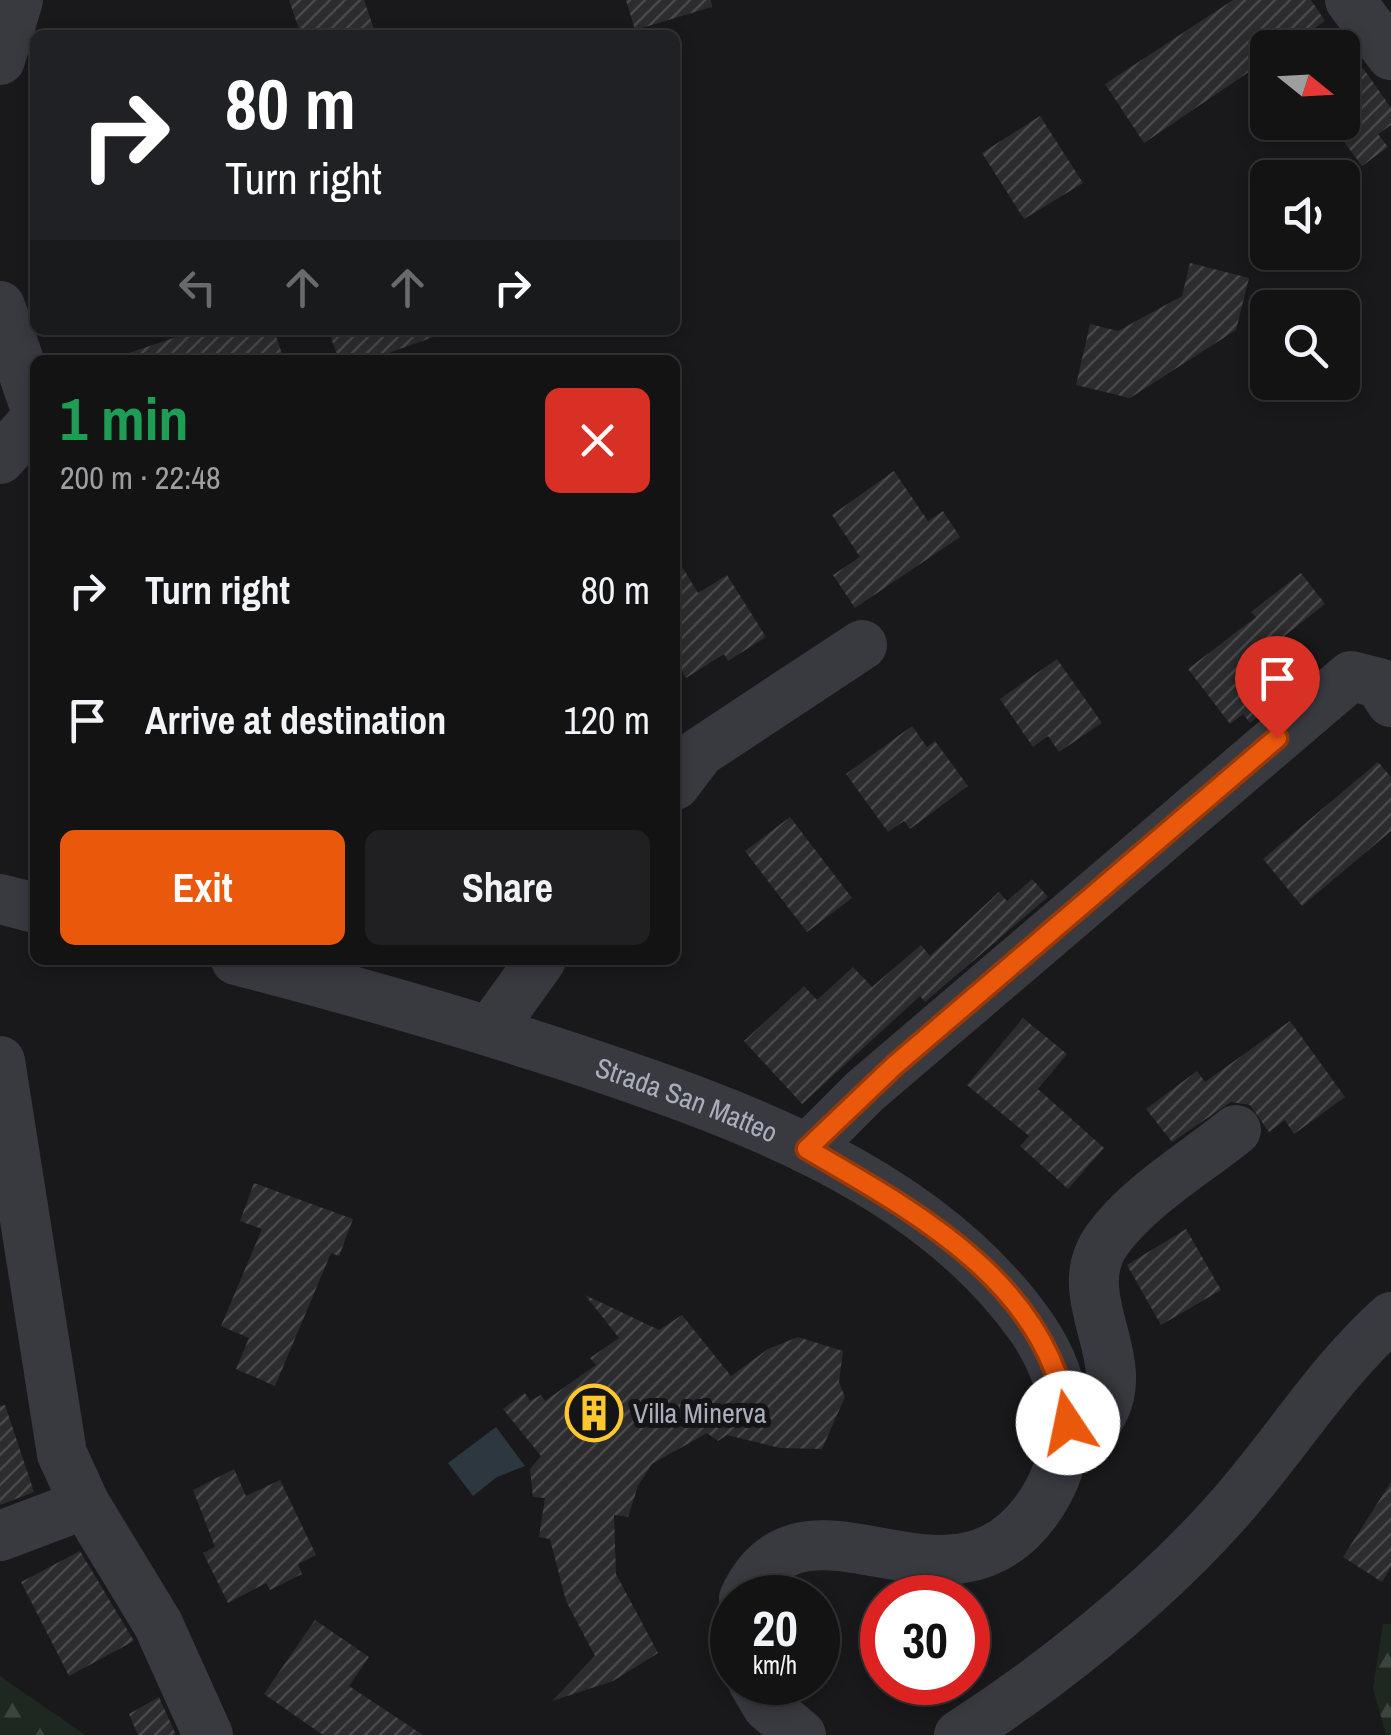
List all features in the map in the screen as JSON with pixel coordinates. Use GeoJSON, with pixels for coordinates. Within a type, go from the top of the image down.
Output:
{"type":"FeatureCollection","features":[{"type":"Feature","properties":{"kind":"street"},"geometry":{"type":"LineString","coordinates":[[0,60],[18,0]]}},
{"type":"Feature","properties":{"kind":"street"},"geometry":{"type":"LineString","coordinates":[[1350,0],[1391,55]]}},
{"type":"Feature","properties":{"kind":"street"},"geometry":{"type":"LineString","coordinates":[[0,306],[30,393]]}},
{"type":"Feature","properties":{"kind":"street"},"geometry":{"type":"LineString","coordinates":[[2,458],[30,424]]}},
{"type":"Feature","properties":{"kind":"street"},"geometry":{"type":"LineString","coordinates":[[680,778],[700,752],[862,645]]}},
{"type":"Feature","properties":{"kind":"street"},"geometry":{"type":"LineString","coordinates":[[807,1149],[894,1066],[1351,676],[1379,683],[1391,702]]}},
{"type":"Feature","properties":{"kind":"street"},"geometry":{"type":"LineString","coordinates":[[0,899],[30,907]]}},
{"type":"Feature","properties":{"kind":"street","name":"Strada San Matteo"},"geometry":{"type":"LineString","coordinates":[[254,965],[490,1031],[699,1100],[807,1149],[906,1207],[955,1242],[1004,1289],[1047,1350],[1063,1387],[1068,1423],[1056,1469],[1036,1511],[1002,1543],[974,1558],[942,1564],[815,1544],[790,1550],[759,1575]]}},
{"type":"Feature","properties":{"kind":"street"},"geometry":{"type":"LineString","coordinates":[[490,1031],[538,965]]}},
{"type":"Feature","properties":{"kind":"street"},"geometry":{"type":"LineString","coordinates":[[0,1061],[62,1454],[84,1504],[158,1624],[208,1735]]}},
{"type":"Feature","properties":{"kind":"street"},"geometry":{"type":"LineString","coordinates":[[1068,1423],[1100,1418],[1112,1399],[1114,1376],[1095,1302],[1096,1266],[1106,1242],[1139,1207],[1236,1130]]}},
{"type":"Feature","properties":{"kind":"street"},"geometry":{"type":"LineString","coordinates":[[959,1735],[1150,1589],[1220,1520],[1357,1348],[1391,1317]]}},
{"type":"Feature","properties":{"kind":"street"},"geometry":{"type":"LineString","coordinates":[[0,1536],[84,1504]]}},
{"type":"Feature","properties":{"kind":"street"},"geometry":{"type":"LineString","coordinates":[[765,1705],[800,1735]]}},
{"type":"Feature","properties":{"kind":"green space"},"geometry":{"type":"Polygon","coordinates":[[[1383,1624],[1391,1624],[1391,1735],[1386,1735],[1373,1688],[1383,1624]]]}},
{"type":"Feature","properties":{"kind":"green space"},"geometry":{"type":"Polygon","coordinates":[[[0,1676],[85,1735],[0,1735],[0,1676]]]}},
{"type":"Feature","properties":{"kind":"shaded area"},"geometry":{"type":"Polygon","coordinates":[[[496,1427],[525,1466],[497,1477],[473,1496],[448,1463],[496,1427]]]}},
{"type":"Feature","properties":{"kind":"building"},"geometry":{"type":"Polygon","coordinates":[[[289,0],[364,0],[374,30],[299,30],[289,0]]]}},
{"type":"Feature","properties":{"kind":"building"},"geometry":{"type":"Polygon","coordinates":[[[626,0],[711,0],[712,7],[635,30],[626,0]]]}},
{"type":"Feature","properties":{"kind":"building"},"geometry":{"type":"Polygon","coordinates":[[[1233,0],[1311,0],[1325,21],[1312,30],[1250,30],[1250,71],[1144,143],[1105,84],[1233,0]]]}},
{"type":"Feature","properties":{"kind":"building"},"geometry":{"type":"Polygon","coordinates":[[[1363,68],[1391,108],[1391,125],[1378,134],[1388,147],[1362,166],[1343,140],[1360,140],[1363,68]]]}},
{"type":"Feature","properties":{"kind":"building"},"geometry":{"type":"Polygon","coordinates":[[[1040,116],[1083,183],[1024,219],[982,153],[1040,116]]]}},
{"type":"Feature","properties":{"kind":"building"},"geometry":{"type":"Polygon","coordinates":[[[1190,263],[1249,278],[1236,330],[1130,398],[1076,385],[1090,324],[1118,331],[1182,296],[1190,263]]]}},
{"type":"Feature","properties":{"kind":"building"},"geometry":{"type":"Polygon","coordinates":[[[182,335],[276,335],[282,355],[123,355],[182,335]]]}},
{"type":"Feature","properties":{"kind":"building"},"geometry":{"type":"Polygon","coordinates":[[[330,335],[439,335],[383,355],[337,355],[330,335]]]}},
{"type":"Feature","properties":{"kind":"building"},"geometry":{"type":"Polygon","coordinates":[[[894,471],[928,521],[943,511],[960,537],[855,608],[833,575],[860,557],[832,515],[894,471]]]}},
{"type":"Feature","properties":{"kind":"building"},"geometry":{"type":"Polygon","coordinates":[[[680,563],[698,593],[727,575],[766,637],[728,661],[724,654],[686,678],[680,668],[680,563]]]}},
{"type":"Feature","properties":{"kind":"building"},"geometry":{"type":"Polygon","coordinates":[[[1301,573],[1325,604],[1278,641],[1283,648],[1255,669],[1278,701],[1250,723],[1243,714],[1230,724],[1188,669],[1256,617],[1251,612],[1301,573]]]}},
{"type":"Feature","properties":{"kind":"building"},"geometry":{"type":"Polygon","coordinates":[[[1057,659],[1102,723],[1059,752],[1048,736],[1033,747],[1000,699],[1057,659]]]}},
{"type":"Feature","properties":{"kind":"building"},"geometry":{"type":"Polygon","coordinates":[[[912,726],[927,747],[935,741],[968,786],[910,829],[904,821],[888,832],[846,774],[912,726]]]}},
{"type":"Feature","properties":{"kind":"building"},"geometry":{"type":"Polygon","coordinates":[[[1378,762],[1391,777],[1391,831],[1302,906],[1263,859],[1378,762]]]}},
{"type":"Feature","properties":{"kind":"building"},"geometry":{"type":"Polygon","coordinates":[[[790,817],[852,898],[807,932],[745,851],[790,817]]]}},
{"type":"Feature","properties":{"kind":"building"},"geometry":{"type":"Polygon","coordinates":[[[1032,879],[1048,897],[925,1002],[920,996],[802,1104],[744,1041],[804,986],[817,1000],[853,967],[872,987],[921,945],[930,956],[999,892],[1007,901],[1032,879]]]}},
{"type":"Feature","properties":{"kind":"building"},"geometry":{"type":"Polygon","coordinates":[[[1023,1018],[1067,1054],[1038,1089],[1104,1148],[1068,1189],[1020,1146],[1029,1136],[967,1085],[1023,1018]]]}},
{"type":"Feature","properties":{"kind":"building"},"geometry":{"type":"Polygon","coordinates":[[[1290,1021],[1345,1097],[1294,1134],[1285,1120],[1269,1132],[1250,1105],[1231,1102],[1172,1142],[1146,1109],[1197,1071],[1205,1082],[1290,1021]]]}},
{"type":"Feature","properties":{"kind":"building"},"geometry":{"type":"Polygon","coordinates":[[[254,1183],[353,1219],[339,1256],[331,1253],[275,1386],[236,1369],[249,1338],[221,1326],[262,1229],[240,1221],[254,1183]]]}},
{"type":"Feature","properties":{"kind":"building"},"geometry":{"type":"Polygon","coordinates":[[[1186,1229],[1221,1290],[1161,1325],[1127,1265],[1186,1229]]]}},
{"type":"Feature","properties":{"kind":"building"},"geometry":{"type":"Polygon","coordinates":[[[585,1295],[659,1330],[682,1315],[731,1376],[768,1349],[798,1337],[843,1351],[839,1382],[845,1397],[822,1449],[780,1448],[727,1435],[718,1441],[707,1433],[652,1464],[638,1486],[628,1517],[614,1515],[616,1574],[658,1653],[613,1681],[552,1701],[595,1656],[566,1601],[550,1539],[539,1537],[545,1498],[533,1497],[530,1469],[541,1456],[503,1409],[525,1393],[530,1401],[541,1395],[545,1401],[596,1365],[590,1358],[619,1338],[585,1295]]]}},
{"type":"Feature","properties":{"kind":"building"},"geometry":{"type":"Polygon","coordinates":[[[5,1405],[34,1492],[0,1505],[0,1406],[5,1405]]]}},
{"type":"Feature","properties":{"kind":"building"},"geometry":{"type":"Polygon","coordinates":[[[234,1469],[246,1496],[280,1480],[316,1555],[298,1564],[302,1574],[270,1590],[266,1583],[228,1603],[203,1553],[215,1547],[193,1490],[234,1469]]]}},
{"type":"Feature","properties":{"kind":"building"},"geometry":{"type":"Polygon","coordinates":[[[1391,1482],[1391,1567],[1382,1582],[1343,1557],[1391,1482]]]}},
{"type":"Feature","properties":{"kind":"building"},"geometry":{"type":"Polygon","coordinates":[[[80,1551],[134,1641],[69,1676],[21,1582],[80,1551]]]}},
{"type":"Feature","properties":{"kind":"building"},"geometry":{"type":"Polygon","coordinates":[[[315,1620],[369,1657],[349,1686],[423,1735],[323,1735],[264,1694],[315,1620]]]}},
{"type":"Feature","properties":{"kind":"building"},"geometry":{"type":"Polygon","coordinates":[[[159,1697],[176,1735],[138,1735],[129,1714],[159,1697]]]}},
{"type":"Feature","properties":{"kind":"place","name":"Villa Minerva"},"geometry":{"type":"Point","coordinates":[594,1413]}},
{"type":"Feature","properties":{"kind":"route"},"geometry":{"type":"LineString","coordinates":[[1068,1423],[1063,1387],[1047,1350],[1004,1289],[955,1242],[906,1207],[807,1149],[865,1091],[1277,738]]}}]}
